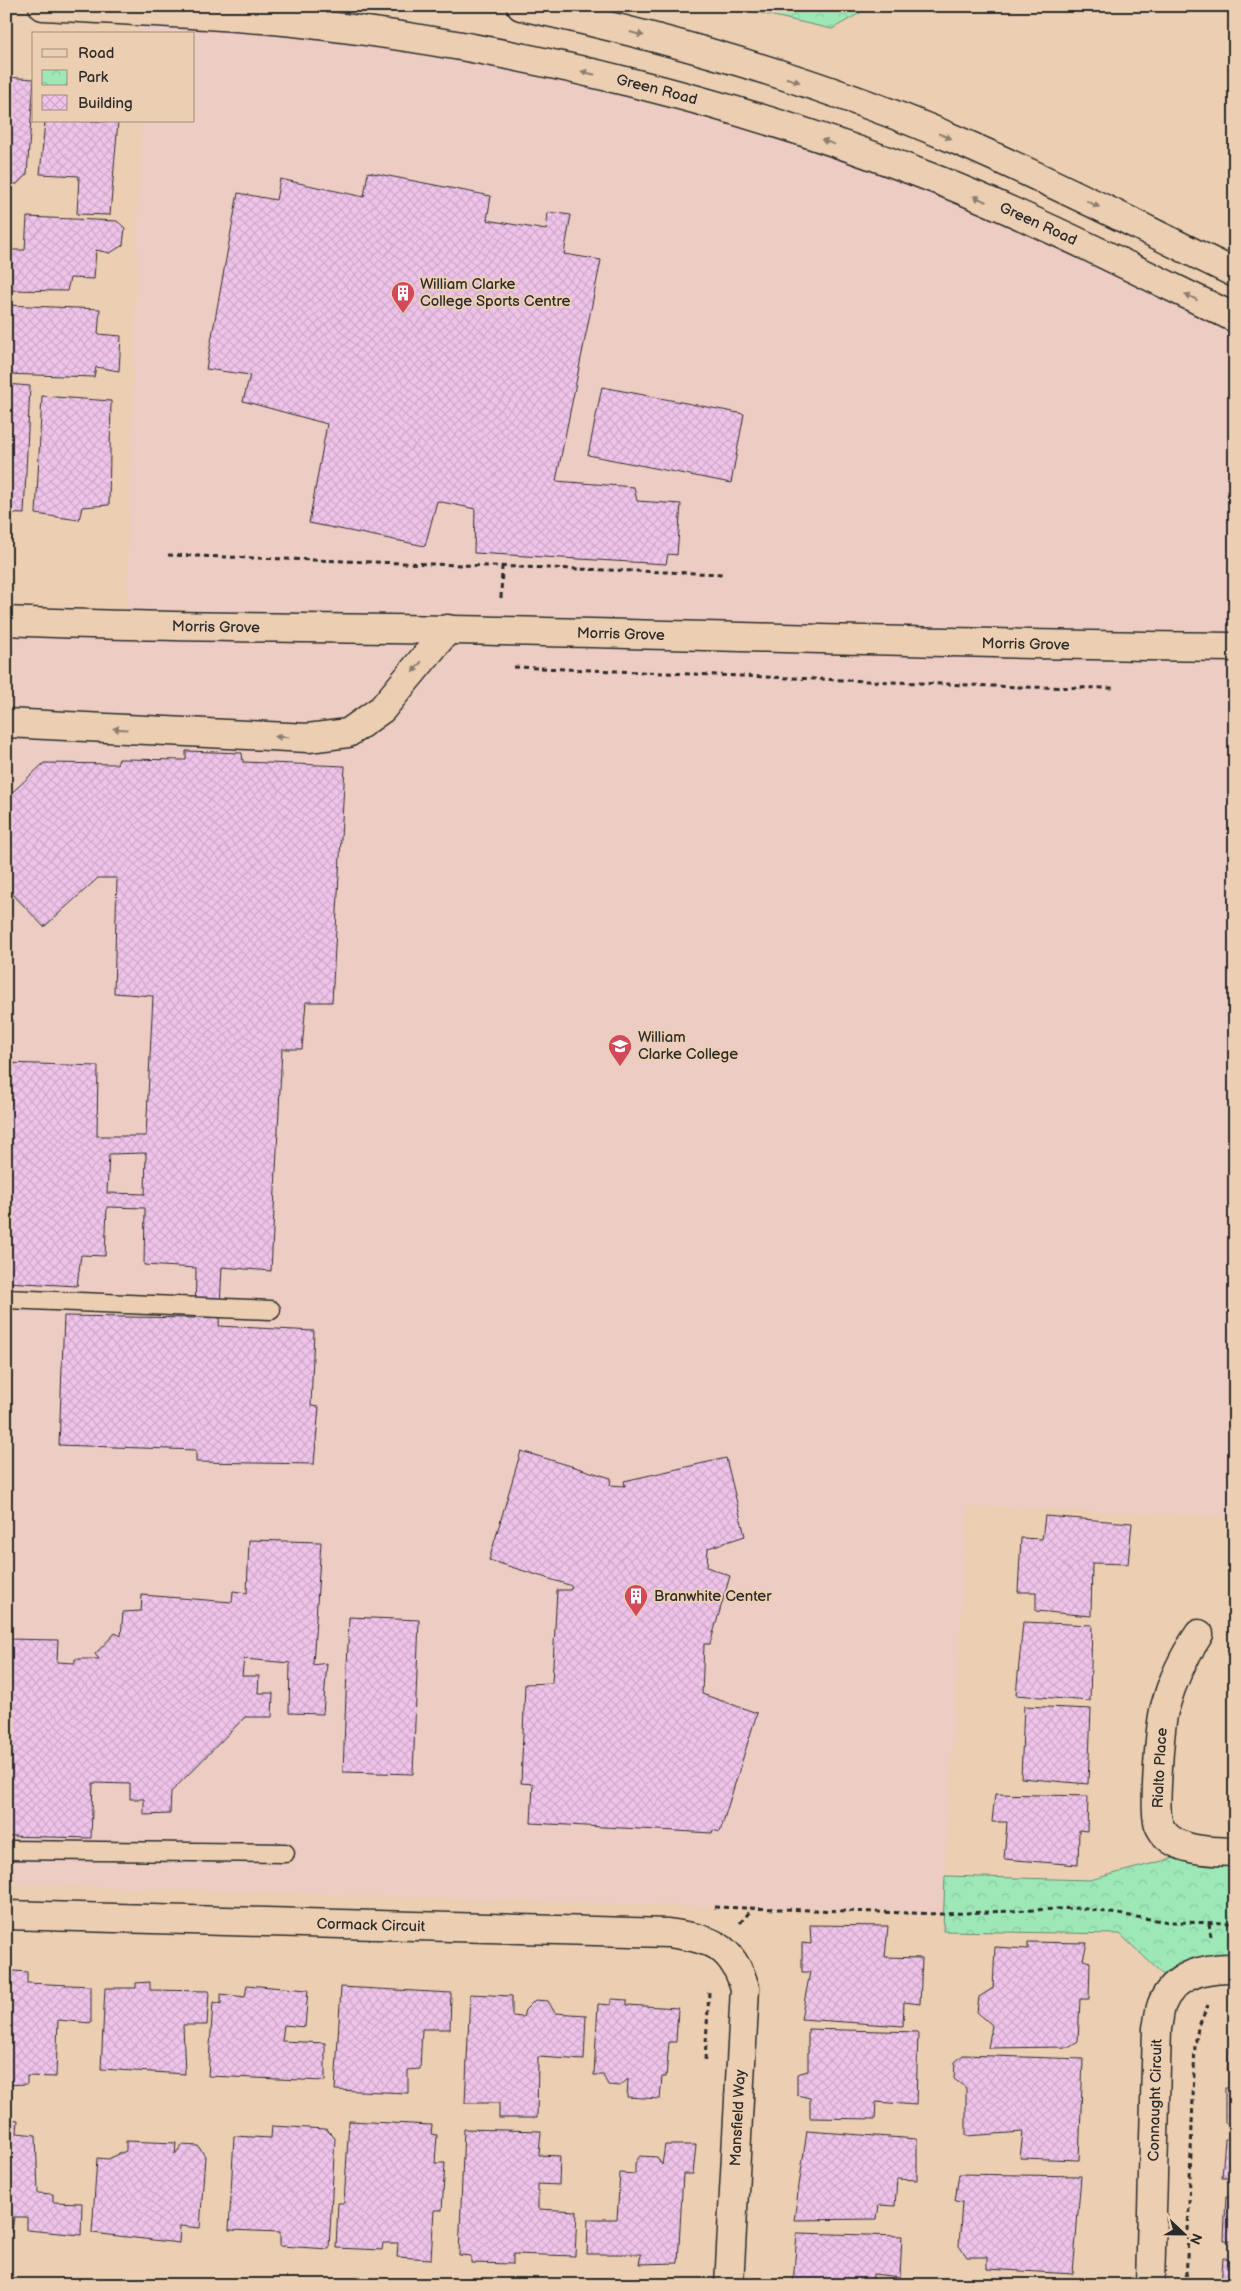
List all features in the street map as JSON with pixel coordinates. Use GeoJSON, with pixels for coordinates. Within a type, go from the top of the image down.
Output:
{"type":"FeatureCollection","features":[{"type":"Feature","properties":{"kind":"street","name":"Green Road"},"geometry":{"type":"LineString","coordinates":[[42,6],[180,12],[312,24],[442,44],[572,69],[700,101],[814,136],[940,182],[1074,241],[1235,318]]}},
{"type":"Feature","properties":{"kind":"street"},"geometry":{"type":"LineString","coordinates":[[521,6],[582,19],[710,53],[837,94],[960,142],[1235,272]]}},
{"type":"Feature","properties":{"kind":"street","name":"Morris Grove"},"geometry":{"type":"LineString","coordinates":[[6,621],[126,627],[448,630],[1021,645],[1235,647]]}},
{"type":"Feature","properties":{"kind":"street"},"geometry":{"type":"LineString","coordinates":[[6,724],[308,738],[348,733],[382,709],[448,630]]}},
{"type":"Feature","properties":{"kind":"street","name":"Rialto Place"},"geometry":{"type":"LineString","coordinates":[[1199,1634],[1185,1655],[1164,1708],[1157,1788],[1158,1821],[1163,1832],[1179,1843],[1204,1850],[1235,1852]]}},
{"type":"Feature","properties":{"kind":"street","name":"Cormack Circuit"},"geometry":{"type":"LineString","coordinates":[[6,1915],[668,1933],[702,1938],[730,1955]]}},
{"type":"Feature","properties":{"kind":"street","name":"Mansfield Way"},"geometry":{"type":"LineString","coordinates":[[729,2285],[745,1988],[739,1967],[730,1955]]}},
{"type":"Feature","properties":{"kind":"street","name":"Connaught Circuit"},"geometry":{"type":"LineString","coordinates":[[1150,2285],[1158,2028],[1162,2004],[1174,1985],[1194,1973],[1225,1967]]}},
{"type":"Feature","properties":{"kind":"lane"},"geometry":{"type":"LineString","coordinates":[[6,1300],[271,1310]]}},
{"type":"Feature","properties":{"kind":"lane"},"geometry":{"type":"LineString","coordinates":[[6,1850],[285,1853]]}},
{"type":"Feature","properties":{"kind":"path"},"geometry":{"type":"LineString","coordinates":[[168,555],[724,574]]}},
{"type":"Feature","properties":{"kind":"path"},"geometry":{"type":"LineString","coordinates":[[506,667],[1019,687],[1115,688]]}},
{"type":"Feature","properties":{"kind":"path"},"geometry":{"type":"LineString","coordinates":[[1186,2285],[1195,2045],[1213,1984],[1225,1967],[1209,1923]]}},
{"type":"Feature","properties":{"kind":"shaded area","name":"William Clarke College"},"geometry":{"type":"Polygon","coordinates":[[[139,11],[312,24],[814,137],[1235,318],[1235,1517],[968,1506],[942,1914],[6,1884],[6,621],[126,627],[141,122],[195,122],[195,32],[140,32],[139,11]]]}},
{"type":"Feature","properties":{"kind":"green space"},"geometry":{"type":"Polygon","coordinates":[[[729,6],[872,6],[832,29],[729,6]]]}},
{"type":"Feature","properties":{"kind":"green space"},"geometry":{"type":"Polygon","coordinates":[[[1204,1850],[1235,1852],[1235,1968],[1174,1985],[1120,1934],[943,1931],[945,1876],[1090,1880],[1204,1850]]]}},
{"type":"Feature","properties":{"kind":"building"},"geometry":{"type":"Polygon","coordinates":[[[6,77],[32,79],[27,174],[17,184],[6,184],[6,77]]]}},
{"type":"Feature","properties":{"kind":"building"},"geometry":{"type":"Polygon","coordinates":[[[45,122],[118,122],[110,215],[77,214],[79,176],[40,174],[45,122]]]}},
{"type":"Feature","properties":{"kind":"building","name":"William Clarke College Sports Centre"},"geometry":{"type":"Polygon","coordinates":[[[368,172],[491,196],[487,220],[546,230],[548,212],[571,215],[564,254],[601,260],[556,481],[634,487],[637,501],[681,504],[677,555],[668,554],[666,564],[474,553],[475,509],[437,501],[425,546],[309,523],[327,424],[243,401],[250,375],[206,369],[238,193],[276,200],[280,179],[364,197],[368,172]]]}},
{"type":"Feature","properties":{"kind":"building"},"geometry":{"type":"Polygon","coordinates":[[[27,217],[117,221],[125,228],[123,245],[110,253],[96,250],[94,279],[70,278],[67,291],[6,290],[7,250],[25,250],[27,217]]]}},
{"type":"Feature","properties":{"kind":"building"},"geometry":{"type":"Polygon","coordinates":[[[6,305],[100,309],[98,334],[121,336],[119,371],[96,367],[94,377],[6,374],[6,305]]]}},
{"type":"Feature","properties":{"kind":"building"},"geometry":{"type":"Polygon","coordinates":[[[6,384],[30,386],[24,514],[6,513],[6,384]]]}},
{"type":"Feature","properties":{"kind":"building"},"geometry":{"type":"Polygon","coordinates":[[[602,387],[744,414],[731,483],[588,455],[602,387]]]}},
{"type":"Feature","properties":{"kind":"building"},"geometry":{"type":"Polygon","coordinates":[[[42,396],[111,401],[109,505],[82,507],[79,520],[36,514],[42,396]]]}},
{"type":"Feature","properties":{"kind":"building"},"geometry":{"type":"Polygon","coordinates":[[[186,751],[242,753],[243,762],[345,766],[332,1002],[306,1002],[302,1049],[282,1049],[271,1271],[222,1267],[219,1326],[314,1331],[311,1406],[319,1407],[314,1464],[196,1462],[196,1450],[59,1445],[64,1316],[195,1318],[196,1268],[144,1265],[145,1208],[107,1207],[105,1256],[81,1255],[77,1286],[6,1282],[6,1063],[98,1066],[97,1136],[146,1136],[153,996],[114,993],[117,878],[98,878],[44,927],[6,887],[6,798],[44,763],[117,764],[119,759],[186,760],[186,751]],[[146,1153],[109,1154],[107,1193],[145,1194],[146,1153]]]}},
{"type":"Feature","properties":{"kind":"building","name":"Branwhite Center"},"geometry":{"type":"Polygon","coordinates":[[[521,1451],[611,1478],[610,1485],[625,1486],[624,1481],[726,1458],[745,1536],[708,1548],[707,1567],[730,1576],[710,1644],[704,1644],[702,1694],[757,1713],[720,1832],[713,1830],[712,1833],[531,1823],[533,1784],[521,1783],[525,1684],[552,1683],[557,1590],[570,1590],[572,1586],[489,1560],[521,1451]]]}},
{"type":"Feature","properties":{"kind":"building"},"geometry":{"type":"Polygon","coordinates":[[[1045,1516],[1132,1523],[1128,1564],[1092,1563],[1091,1616],[1036,1611],[1036,1592],[1018,1592],[1021,1538],[1042,1539],[1045,1516]]]}},
{"type":"Feature","properties":{"kind":"building"},"geometry":{"type":"Polygon","coordinates":[[[249,1540],[321,1542],[313,1665],[327,1663],[323,1714],[289,1713],[290,1663],[244,1659],[242,1676],[259,1676],[258,1693],[273,1693],[272,1717],[245,1717],[171,1792],[170,1814],[144,1815],[144,1799],[130,1799],[130,1784],[93,1783],[91,1838],[6,1836],[6,1639],[58,1640],[57,1662],[75,1663],[75,1659],[99,1659],[95,1654],[115,1633],[121,1636],[123,1612],[141,1611],[142,1595],[232,1602],[233,1591],[247,1593],[249,1540]]]}},
{"type":"Feature","properties":{"kind":"building"},"geometry":{"type":"Polygon","coordinates":[[[349,1617],[419,1620],[413,1774],[343,1772],[349,1617]]]}},
{"type":"Feature","properties":{"kind":"building"},"geometry":{"type":"Polygon","coordinates":[[[1023,1622],[1092,1625],[1090,1701],[1016,1695],[1023,1622]]]}},
{"type":"Feature","properties":{"kind":"building"},"geometry":{"type":"Polygon","coordinates":[[[1024,1706],[1091,1709],[1088,1784],[1021,1778],[1024,1706]]]}},
{"type":"Feature","properties":{"kind":"building"},"geometry":{"type":"Polygon","coordinates":[[[1235,1722],[1235,1751],[1233,1752],[1235,1722]]]}},
{"type":"Feature","properties":{"kind":"building"},"geometry":{"type":"Polygon","coordinates":[[[995,1794],[1088,1796],[1087,1831],[1079,1830],[1078,1865],[1004,1859],[1007,1822],[992,1822],[995,1794]]]}},
{"type":"Feature","properties":{"kind":"building"},"geometry":{"type":"Polygon","coordinates":[[[810,1925],[888,1926],[885,1957],[922,1958],[920,2004],[904,2002],[903,2026],[801,2019],[810,1972],[802,1972],[802,1943],[811,1944],[810,1925]]]}},
{"type":"Feature","properties":{"kind":"building"},"geometry":{"type":"Polygon","coordinates":[[[1028,1942],[1087,1943],[1083,1960],[1090,1962],[1089,1999],[1080,1999],[1078,2042],[1070,2047],[988,2048],[992,2025],[977,2012],[979,1997],[993,1988],[995,1947],[1028,1949],[1028,1942]]]}},
{"type":"Feature","properties":{"kind":"building"},"geometry":{"type":"Polygon","coordinates":[[[14,1971],[27,1972],[27,1983],[91,1986],[91,2023],[58,2020],[56,2077],[27,2076],[27,2084],[6,2085],[6,1977],[13,1978],[14,1971]]]}},
{"type":"Feature","properties":{"kind":"building"},"geometry":{"type":"Polygon","coordinates":[[[150,1982],[150,1990],[209,1991],[207,2025],[183,2025],[185,2074],[101,2069],[105,1988],[136,1988],[136,1983],[150,1982]]]}},
{"type":"Feature","properties":{"kind":"building"},"geometry":{"type":"Polygon","coordinates":[[[247,1985],[308,1990],[305,2027],[284,2025],[282,2041],[325,2043],[325,2081],[208,2076],[213,2002],[221,2004],[221,1994],[245,1997],[247,1985]]]}},
{"type":"Feature","properties":{"kind":"building"},"geometry":{"type":"Polygon","coordinates":[[[341,1987],[451,1993],[450,2029],[422,2029],[420,2069],[408,2070],[408,2093],[335,2090],[341,1987]]]}},
{"type":"Feature","properties":{"kind":"building"},"geometry":{"type":"Polygon","coordinates":[[[470,1994],[512,1996],[512,2016],[523,2017],[525,2010],[535,2000],[548,2001],[555,2013],[586,2015],[584,2060],[538,2057],[537,2118],[499,2118],[499,2103],[465,2103],[470,1994]]]}},
{"type":"Feature","properties":{"kind":"building"},"geometry":{"type":"Polygon","coordinates":[[[611,1999],[627,2000],[627,2005],[678,2008],[676,2042],[669,2042],[666,2077],[662,2077],[660,2099],[627,2097],[628,2079],[620,2086],[608,2085],[603,2075],[594,2075],[598,2004],[611,2005],[611,1999]]]}},
{"type":"Feature","properties":{"kind":"building"},"geometry":{"type":"Polygon","coordinates":[[[808,2029],[918,2032],[916,2105],[876,2102],[875,2119],[810,2118],[810,2098],[797,2095],[797,2074],[808,2071],[808,2029]]]}},
{"type":"Feature","properties":{"kind":"building"},"geometry":{"type":"Polygon","coordinates":[[[1230,2046],[1235,2046],[1235,2071],[1227,2070],[1230,2046]]]}},
{"type":"Feature","properties":{"kind":"building"},"geometry":{"type":"Polygon","coordinates":[[[963,2055],[1083,2059],[1079,2160],[1020,2158],[1023,2132],[966,2136],[966,2088],[954,2079],[955,2062],[963,2055]]]}},
{"type":"Feature","properties":{"kind":"building"},"geometry":{"type":"Polygon","coordinates":[[[1225,2088],[1235,2088],[1235,2123],[1225,2123],[1225,2088]]]}},
{"type":"Feature","properties":{"kind":"building"},"geometry":{"type":"Polygon","coordinates":[[[6,2119],[18,2120],[17,2133],[36,2135],[38,2193],[53,2194],[53,2202],[82,2203],[81,2235],[27,2230],[27,2217],[14,2217],[12,2231],[6,2231],[6,2119]]]}},
{"type":"Feature","properties":{"kind":"building"},"geometry":{"type":"Polygon","coordinates":[[[349,2121],[432,2125],[431,2134],[437,2135],[435,2163],[445,2163],[442,2210],[434,2210],[431,2259],[397,2257],[398,2243],[383,2243],[382,2250],[336,2248],[338,2203],[344,2203],[349,2121]]]}},
{"type":"Feature","properties":{"kind":"building"},"geometry":{"type":"Polygon","coordinates":[[[272,2126],[326,2129],[335,2138],[329,2249],[280,2246],[280,2232],[229,2230],[234,2136],[271,2138],[272,2126]]]}},
{"type":"Feature","properties":{"kind":"building"},"geometry":{"type":"Polygon","coordinates":[[[464,2129],[541,2131],[539,2155],[560,2156],[559,2185],[538,2184],[538,2209],[577,2211],[575,2256],[513,2254],[513,2264],[471,2263],[471,2256],[459,2255],[464,2129]]]}},
{"type":"Feature","properties":{"kind":"building"},"geometry":{"type":"Polygon","coordinates":[[[807,2131],[917,2139],[917,2180],[897,2179],[895,2206],[879,2205],[877,2219],[794,2220],[807,2131]]]}},
{"type":"Feature","properties":{"kind":"building"},"geometry":{"type":"Polygon","coordinates":[[[1225,2139],[1235,2140],[1235,2241],[1224,2240],[1226,2196],[1234,2196],[1234,2177],[1222,2177],[1225,2139]]]}},
{"type":"Feature","properties":{"kind":"building"},"geometry":{"type":"Polygon","coordinates":[[[126,2141],[176,2143],[175,2154],[182,2145],[198,2146],[205,2156],[200,2228],[180,2226],[179,2243],[92,2233],[97,2158],[108,2159],[126,2151],[126,2141]]]}},
{"type":"Feature","properties":{"kind":"building"},"geometry":{"type":"Polygon","coordinates":[[[665,2145],[696,2145],[693,2174],[683,2174],[678,2263],[639,2264],[641,2254],[587,2254],[588,2219],[617,2219],[620,2173],[635,2174],[635,2163],[640,2156],[657,2157],[662,2165],[665,2145]]]}},
{"type":"Feature","properties":{"kind":"building"},"geometry":{"type":"Polygon","coordinates":[[[959,2174],[1081,2176],[1073,2274],[987,2269],[987,2257],[967,2257],[959,2246],[962,2202],[955,2201],[959,2174]]]}},
{"type":"Feature","properties":{"kind":"building"},"geometry":{"type":"Polygon","coordinates":[[[797,2233],[902,2236],[900,2277],[873,2274],[872,2285],[793,2285],[797,2233]]]}},
{"type":"Feature","properties":{"kind":"building"},"geometry":{"type":"Polygon","coordinates":[[[1223,2258],[1235,2259],[1235,2285],[1221,2285],[1223,2258]]]}},
{"type":"Feature","properties":{"kind":"place","name":"William Clarke College Sports Centre"},"geometry":{"type":"Point","coordinates":[403,314]}},
{"type":"Feature","properties":{"kind":"place","name":"William Clarke College"},"geometry":{"type":"Point","coordinates":[620,1067]}},
{"type":"Feature","properties":{"kind":"place","name":"Branwhite Center"},"geometry":{"type":"Point","coordinates":[636,1617]}}]}
